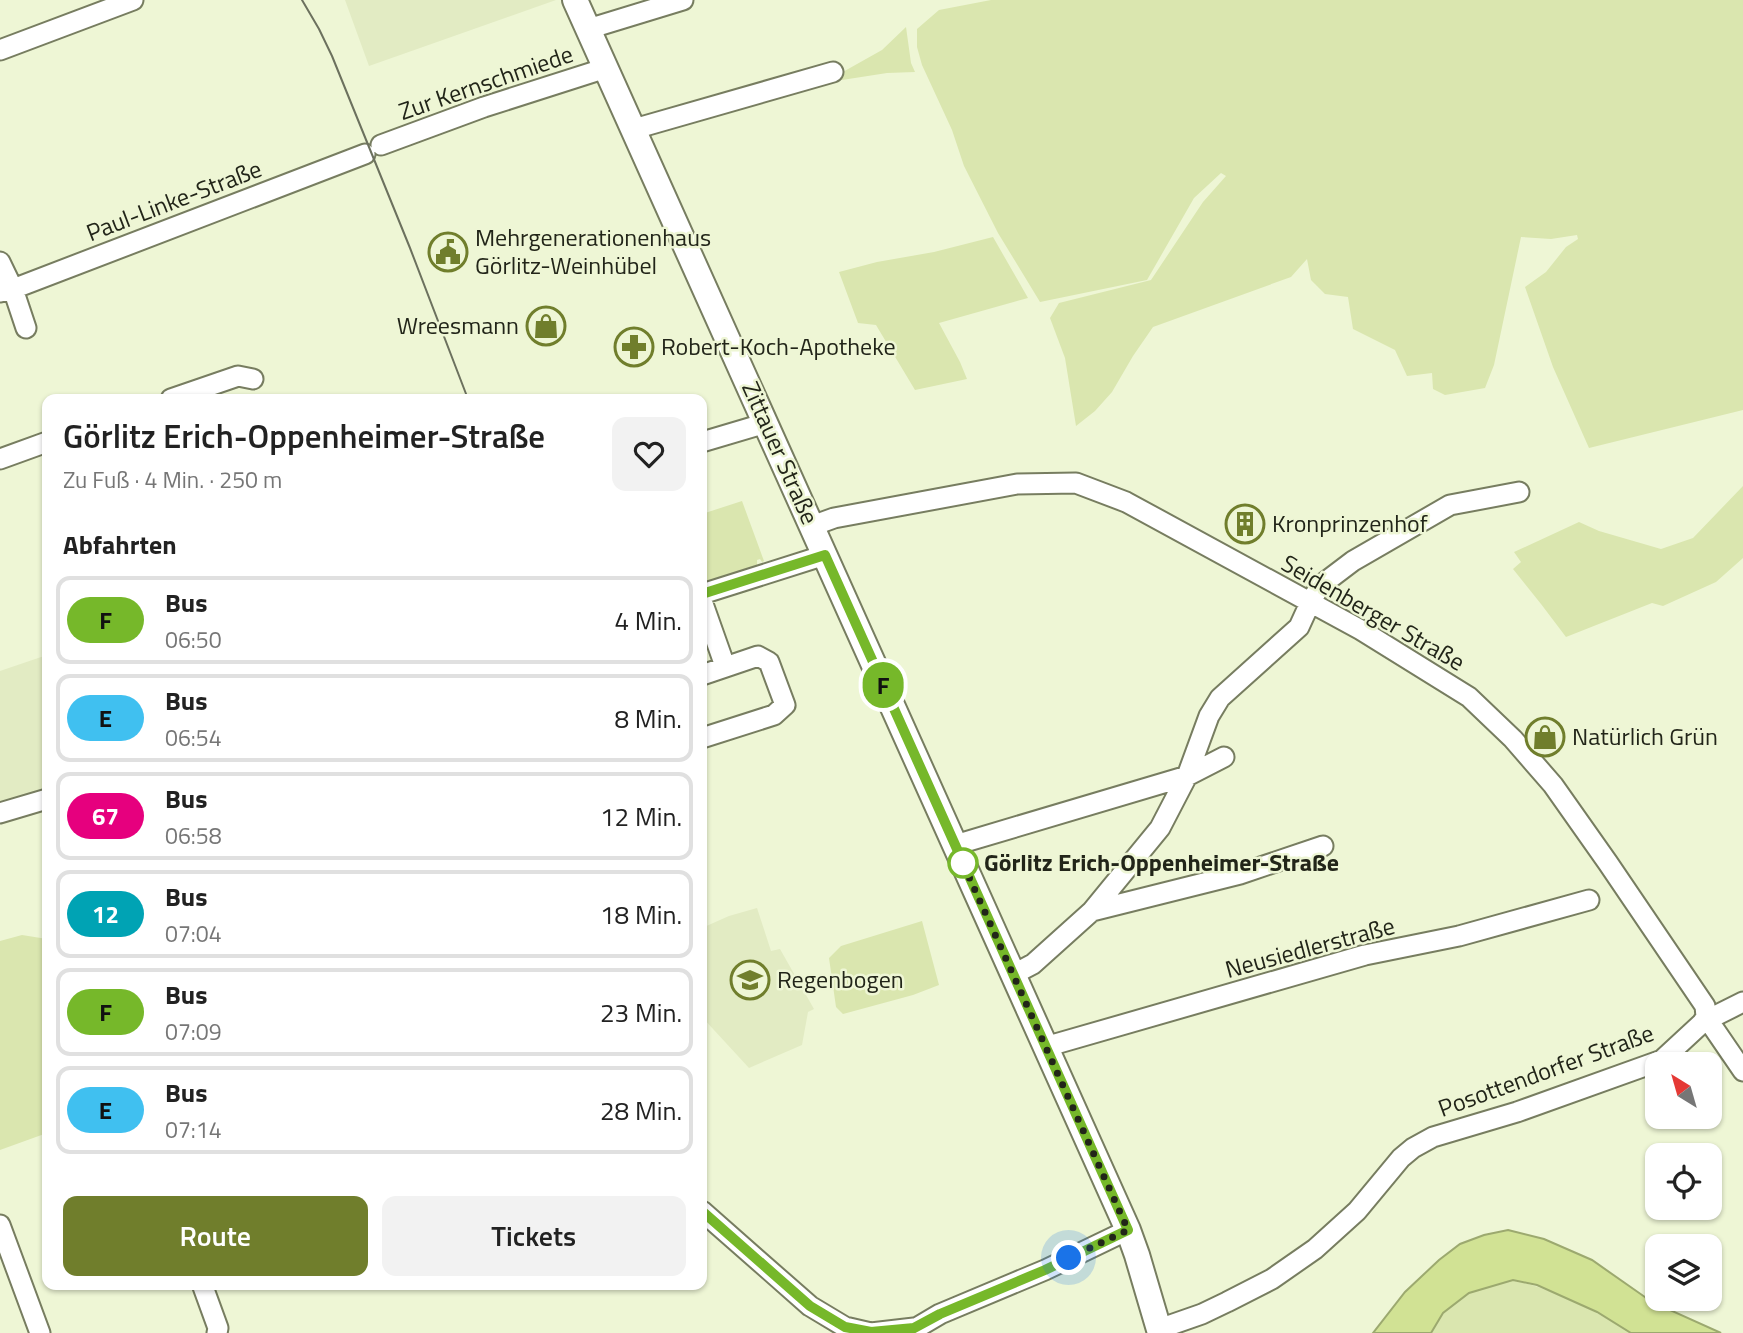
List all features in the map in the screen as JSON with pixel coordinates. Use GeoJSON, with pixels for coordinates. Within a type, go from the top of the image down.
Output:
{"type":"FeatureCollection","features":[{"type":"Feature","properties":{"kind":"main road","name":"Zittauer Straße"},"geometry":{"type":"LineString","coordinates":[[575,0],[1128,1230],[1160,1331]]}},
{"type":"Feature","properties":{"kind":"street"},"geometry":{"type":"LineString","coordinates":[[0,50],[133,0]]}},
{"type":"Feature","properties":{"kind":"street"},"geometry":{"type":"LineString","coordinates":[[588,29],[683,0]]}},
{"type":"Feature","properties":{"kind":"street","name":"Zur Kernschmiede"},"geometry":{"type":"LineString","coordinates":[[373,150],[484,107],[606,68]]}},
{"type":"Feature","properties":{"kind":"street"},"geometry":{"type":"LineString","coordinates":[[634,129],[833,72]]}},
{"type":"Feature","properties":{"kind":"street","name":"Paul-Linke-Straße"},"geometry":{"type":"LineString","coordinates":[[6,291],[373,150]]}},
{"type":"Feature","properties":{"kind":"street"},"geometry":{"type":"LineString","coordinates":[[0,262],[6,291],[26,328]]}},
{"type":"Feature","properties":{"kind":"street"},"geometry":{"type":"LineString","coordinates":[[186,394],[238,376],[253,379]]}},
{"type":"Feature","properties":{"kind":"street"},"geometry":{"type":"LineString","coordinates":[[707,441],[766,423]]}},
{"type":"Feature","properties":{"kind":"street"},"geometry":{"type":"LineString","coordinates":[[0,459],[42,444]]}},
{"type":"Feature","properties":{"kind":"street","name":"Seidenberger Straße"},"geometry":{"type":"LineString","coordinates":[[812,526],[834,518],[1017,484],[1076,483],[1126,502],[1361,630],[1469,697],[1513,739],[1553,785],[1705,1006],[1706,1017],[1743,1071]]}},
{"type":"Feature","properties":{"kind":"street"},"geometry":{"type":"LineString","coordinates":[[1013,975],[1033,964],[1092,911],[1160,828],[1187,776],[1209,716],[1220,698],[1299,627],[1321,586],[1353,561],[1450,505],[1519,492]]}},
{"type":"Feature","properties":{"kind":"street"},"geometry":{"type":"LineString","coordinates":[[707,592],[825,555]]}},
{"type":"Feature","properties":{"kind":"street"},"geometry":{"type":"LineString","coordinates":[[707,615],[725,666]]}},
{"type":"Feature","properties":{"kind":"street"},"geometry":{"type":"LineString","coordinates":[[707,673],[758,656],[769,662],[785,705],[774,715],[707,736]]}},
{"type":"Feature","properties":{"kind":"street"},"geometry":{"type":"LineString","coordinates":[[955,845],[1187,776],[1224,757]]}},
{"type":"Feature","properties":{"kind":"street"},"geometry":{"type":"LineString","coordinates":[[0,813],[42,800]]}},
{"type":"Feature","properties":{"kind":"street"},"geometry":{"type":"LineString","coordinates":[[1092,911],[1240,874],[1323,846]]}},
{"type":"Feature","properties":{"kind":"street","name":"Neusiedlerstraße"},"geometry":{"type":"LineString","coordinates":[[1045,1047],[1365,955],[1459,936],[1589,900]]}},
{"type":"Feature","properties":{"kind":"street"},"geometry":{"type":"LineString","coordinates":[[1706,1017],[1717,1015],[1743,1002]]}},
{"type":"Feature","properties":{"kind":"street","name":"Posottendorfer Straße"},"geometry":{"type":"LineString","coordinates":[[1160,1331],[1202,1314],[1272,1279],[1315,1249],[1357,1210],[1401,1158],[1433,1136],[1517,1112],[1662,1060],[1706,1017]]}},
{"type":"Feature","properties":{"kind":"street"},"geometry":{"type":"LineString","coordinates":[[707,1215],[810,1306],[846,1330],[871,1332],[911,1331],[940,1314],[1045,1270],[1128,1230]]}},
{"type":"Feature","properties":{"kind":"street"},"geometry":{"type":"LineString","coordinates":[[0,1225],[40,1333]]}},
{"type":"Feature","properties":{"kind":"street"},"geometry":{"type":"LineString","coordinates":[[204,1290],[218,1333]]}},
{"type":"Feature","properties":{"kind":"shaded area"},"geometry":{"type":"Polygon","coordinates":[[[345,0],[556,0],[369,66],[345,0]]]}},
{"type":"Feature","properties":{"kind":"shaded area"},"geometry":{"type":"Polygon","coordinates":[[[991,0],[1743,0],[1743,410],[1589,448],[1553,367],[1525,287],[1546,272],[1566,247],[1578,239],[1577,235],[1551,239],[1521,237],[1494,365],[1485,388],[1445,395],[1433,389],[1432,373],[1407,376],[1395,350],[1353,329],[1348,297],[1325,294],[1311,280],[1307,259],[1291,277],[1153,327],[1112,392],[1095,411],[1076,426],[1065,358],[1050,318],[1059,303],[1151,280],[1203,202],[1226,176],[1221,173],[1194,198],[1147,280],[1040,302],[998,233],[964,166],[917,47],[917,29],[939,10],[991,0]]]}},
{"type":"Feature","properties":{"kind":"shaded area"},"geometry":{"type":"Polygon","coordinates":[[[906,27],[911,63],[915,72],[842,80],[841,73],[882,50],[906,27]]]}},
{"type":"Feature","properties":{"kind":"shaded area"},"geometry":{"type":"Polygon","coordinates":[[[993,237],[1028,298],[939,323],[967,379],[915,390],[876,325],[858,323],[839,272],[993,237]]]}},
{"type":"Feature","properties":{"kind":"shaded area"},"geometry":{"type":"Polygon","coordinates":[[[1743,486],[1743,558],[1716,582],[1663,606],[1652,603],[1566,637],[1513,569],[1521,562],[1514,552],[1579,522],[1599,531],[1661,549],[1693,538],[1743,486]]]}},
{"type":"Feature","properties":{"kind":"shaded area"},"geometry":{"type":"Polygon","coordinates":[[[742,501],[764,561],[757,560],[757,565],[707,581],[707,512],[742,501]]]}},
{"type":"Feature","properties":{"kind":"shaded area"},"geometry":{"type":"Polygon","coordinates":[[[42,657],[42,790],[0,803],[0,671],[42,657]]]}},
{"type":"Feature","properties":{"kind":"shaded area","name":"Regenbogen"},"geometry":{"type":"Polygon","coordinates":[[[757,908],[771,951],[780,949],[814,1009],[808,1012],[802,1045],[749,1068],[707,1022],[707,926],[757,908]]]}},
{"type":"Feature","properties":{"kind":"shaded area"},"geometry":{"type":"Polygon","coordinates":[[[922,921],[939,985],[843,1014],[836,1007],[829,958],[841,946],[922,921]]]}},
{"type":"Feature","properties":{"kind":"shaded area"},"geometry":{"type":"Polygon","coordinates":[[[22,935],[42,938],[42,1135],[0,1150],[0,941],[22,935]]]}},
{"type":"Feature","properties":{"kind":"shaded area"},"geometry":{"type":"Polygon","coordinates":[[[1508,1230],[1544,1239],[1592,1260],[1645,1297],[1645,1311],[1672,1311],[1721,1333],[1631,1333],[1597,1312],[1537,1285],[1513,1280],[1469,1293],[1443,1313],[1431,1333],[1373,1333],[1405,1292],[1439,1260],[1460,1244],[1508,1230]]]}},
{"type":"Feature","properties":{"kind":"shaded area"},"geometry":{"type":"Polygon","coordinates":[[[1513,1280],[1574,1302],[1631,1333],[1431,1333],[1443,1313],[1470,1292],[1513,1280]]]}},
{"type":"Feature","properties":{"kind":"tram line"},"geometry":{"type":"LineString","coordinates":[[302,0],[332,56],[466,394]]}},
{"type":"Feature","properties":{"kind":"bus line","name":"F"},"geometry":{"type":"LineString","coordinates":[[707,592],[825,555],[1128,1230],[914,1328],[871,1332],[845,1327],[810,1306],[707,1216]]}},
{"type":"Feature","properties":{"kind":"place","name":"Mehrgenerationenhaus Görlitz-Weinhübel"},"geometry":{"type":"Point","coordinates":[448,252]}},
{"type":"Feature","properties":{"kind":"place","name":"Wreesmann"},"geometry":{"type":"Point","coordinates":[546,326]}},
{"type":"Feature","properties":{"kind":"place","name":"Robert-Koch-Apotheke"},"geometry":{"type":"Point","coordinates":[634,347]}},
{"type":"Feature","properties":{"kind":"place","name":"Kronprinzenhof"},"geometry":{"type":"Point","coordinates":[1245,524]}},
{"type":"Feature","properties":{"kind":"place","name":"Natürlich Grün"},"geometry":{"type":"Point","coordinates":[1545,737]}},
{"type":"Feature","properties":{"kind":"place","name":"Görlitz Erich-Oppenheimer-Straße"},"geometry":{"type":"Point","coordinates":[963,863]}},
{"type":"Feature","properties":{"kind":"place","name":"Regenbogen"},"geometry":{"type":"Point","coordinates":[750,980]}},
{"type":"Feature","properties":{"kind":"route"},"geometry":{"type":"LineString","coordinates":[[963,863],[961,859],[1128,1230],[1069,1258]]}}]}
